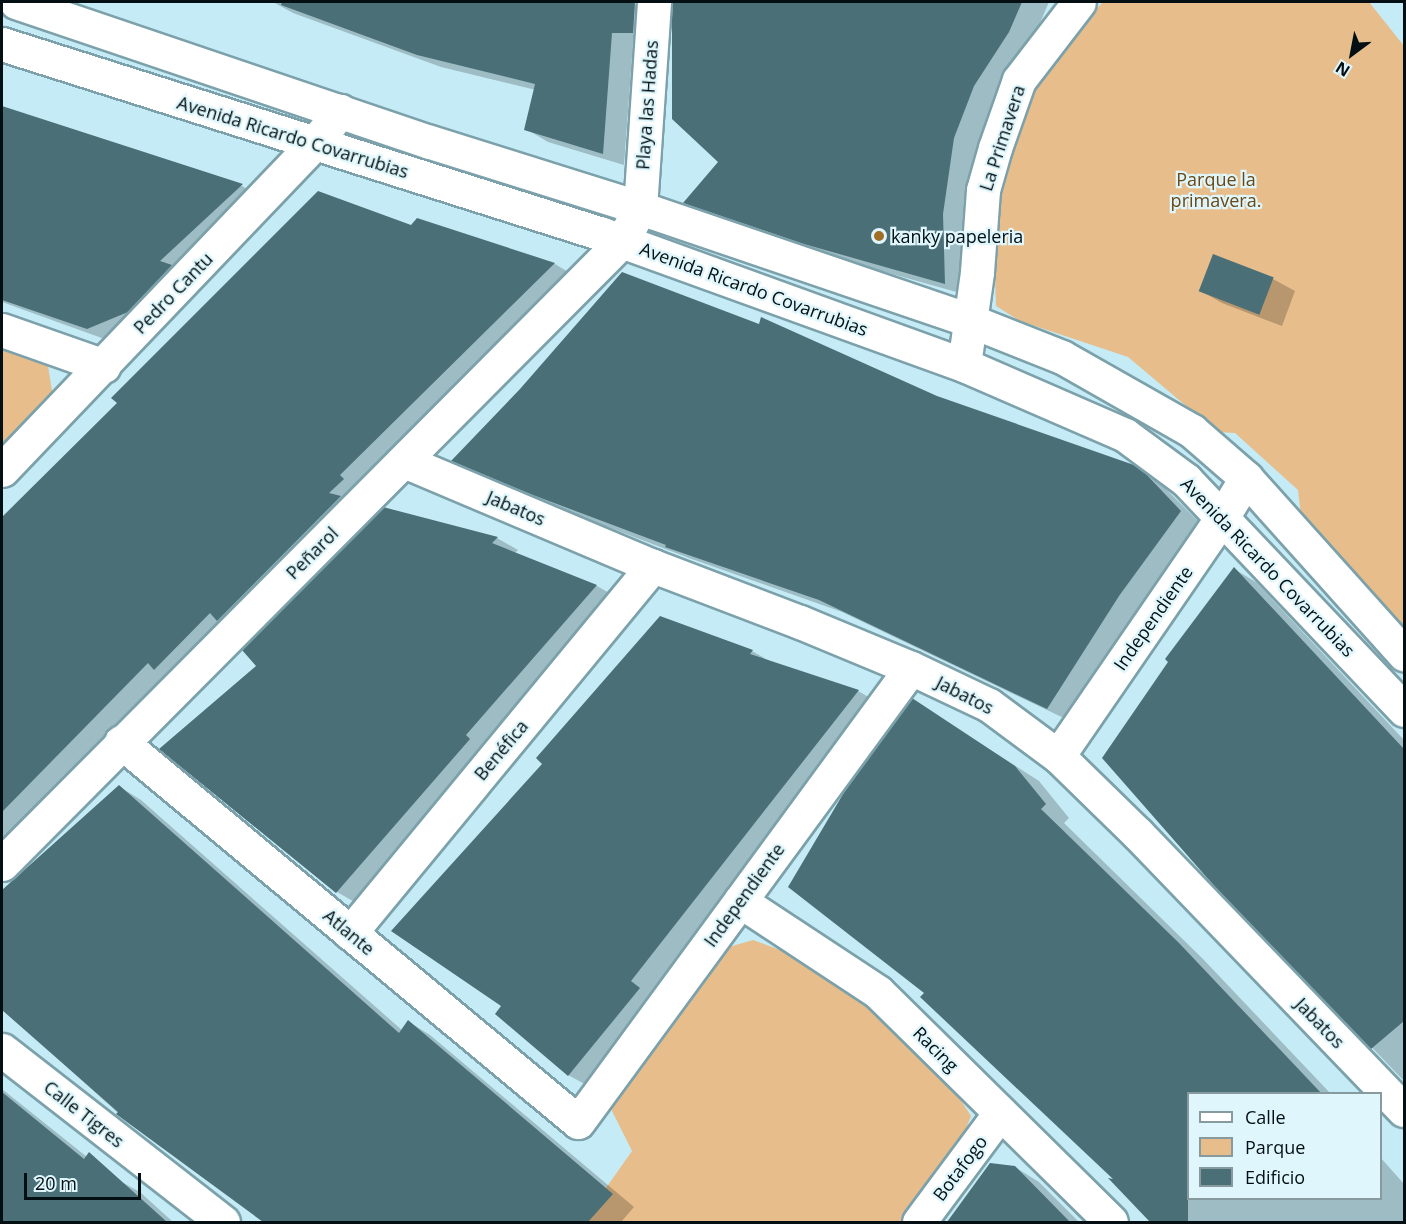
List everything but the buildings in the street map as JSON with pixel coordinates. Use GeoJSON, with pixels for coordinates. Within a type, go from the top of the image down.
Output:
{"type":"FeatureCollection","features":[{"type":"Feature","properties":{"kind":"street","name":"Avenida Ricardo Covarrubias"},"geometry":{"type":"LineString","coordinates":[[16,2],[340,111],[640,207],[971,321],[1062,357],[1177,421],[1246,478],[1404,654]]}},
{"type":"Feature","properties":{"kind":"street","name":"Playa las Hadas"},"geometry":{"type":"LineString","coordinates":[[640,207],[654,2]]}},
{"type":"Feature","properties":{"kind":"street","name":"La Primavera"},"geometry":{"type":"LineString","coordinates":[[964,365],[971,321],[983,190],[995,148],[1019,80],[1078,2]]}},
{"type":"Feature","properties":{"kind":"street","name":"Avenida Ricardo Covarrubias"},"geometry":{"type":"LineString","coordinates":[[2,44],[622,241],[964,365],[1125,435],[1186,480],[1223,516],[1404,710]]}},
{"type":"Feature","properties":{"kind":"street","name":"Pedro Cantu"},"geometry":{"type":"LineString","coordinates":[[2,470],[315,143],[340,111]]}},
{"type":"Feature","properties":{"kind":"street"},"geometry":{"type":"LineString","coordinates":[[622,241],[640,207]]}},
{"type":"Feature","properties":{"kind":"street","name":"Peñarol"},"geometry":{"type":"LineString","coordinates":[[2,864],[622,241]]}},
{"type":"Feature","properties":{"kind":"street"},"geometry":{"type":"LineString","coordinates":[[2,330],[104,366]]}},
{"type":"Feature","properties":{"kind":"street","name":"Jabatos"},"geometry":{"type":"LineString","coordinates":[[404,461],[653,566],[800,622],[911,668],[989,705],[1058,756],[1138,834],[1404,1110]]}},
{"type":"Feature","properties":{"kind":"street","name":"Independiente"},"geometry":{"type":"LineString","coordinates":[[1058,756],[1223,516],[1246,478]]}},
{"type":"Feature","properties":{"kind":"street","name":"Benéfica"},"geometry":{"type":"LineString","coordinates":[[350,933],[653,566]]}},
{"type":"Feature","properties":{"kind":"street","name":"Independiente"},"geometry":{"type":"LineString","coordinates":[[578,1122],[911,668]]}},
{"type":"Feature","properties":{"kind":"street","name":"Atlante"},"geometry":{"type":"LineString","coordinates":[[121,742],[578,1122]]}},
{"type":"Feature","properties":{"kind":"street","name":"Racing"},"geometry":{"type":"LineString","coordinates":[[740,901],[878,992],[1111,1222]]}},
{"type":"Feature","properties":{"kind":"street","name":"Calle Tigres"},"geometry":{"type":"LineString","coordinates":[[2,1050],[223,1222]]}},
{"type":"Feature","properties":{"kind":"street","name":"Botafogo"},"geometry":{"type":"LineString","coordinates":[[919,1222],[1000,1113]]}},
{"type":"Feature","properties":{"kind":"green space","name":"Parque la primavera."},"geometry":{"type":"Polygon","coordinates":[[[1103,2],[1369,2],[1404,46],[1404,628],[1301,516],[1298,490],[1235,433],[1217,432],[1128,357],[1020,321],[996,306],[994,245],[1005,155],[1030,80],[1103,2]]]}},
{"type":"Feature","properties":{"kind":"green space"},"geometry":{"type":"Polygon","coordinates":[[[2,343],[47,360],[54,403],[2,455],[2,343]]]}},
{"type":"Feature","properties":{"kind":"green space"},"geometry":{"type":"Polygon","coordinates":[[[753,940],[788,953],[840,981],[882,1020],[960,1099],[971,1116],[961,1141],[904,1222],[582,1222],[632,1151],[609,1105],[729,947],[753,940]]]}},
{"type":"Feature","properties":{"kind":"place","name":"kanky papeleria"},"geometry":{"type":"Point","coordinates":[879,236]}}]}
